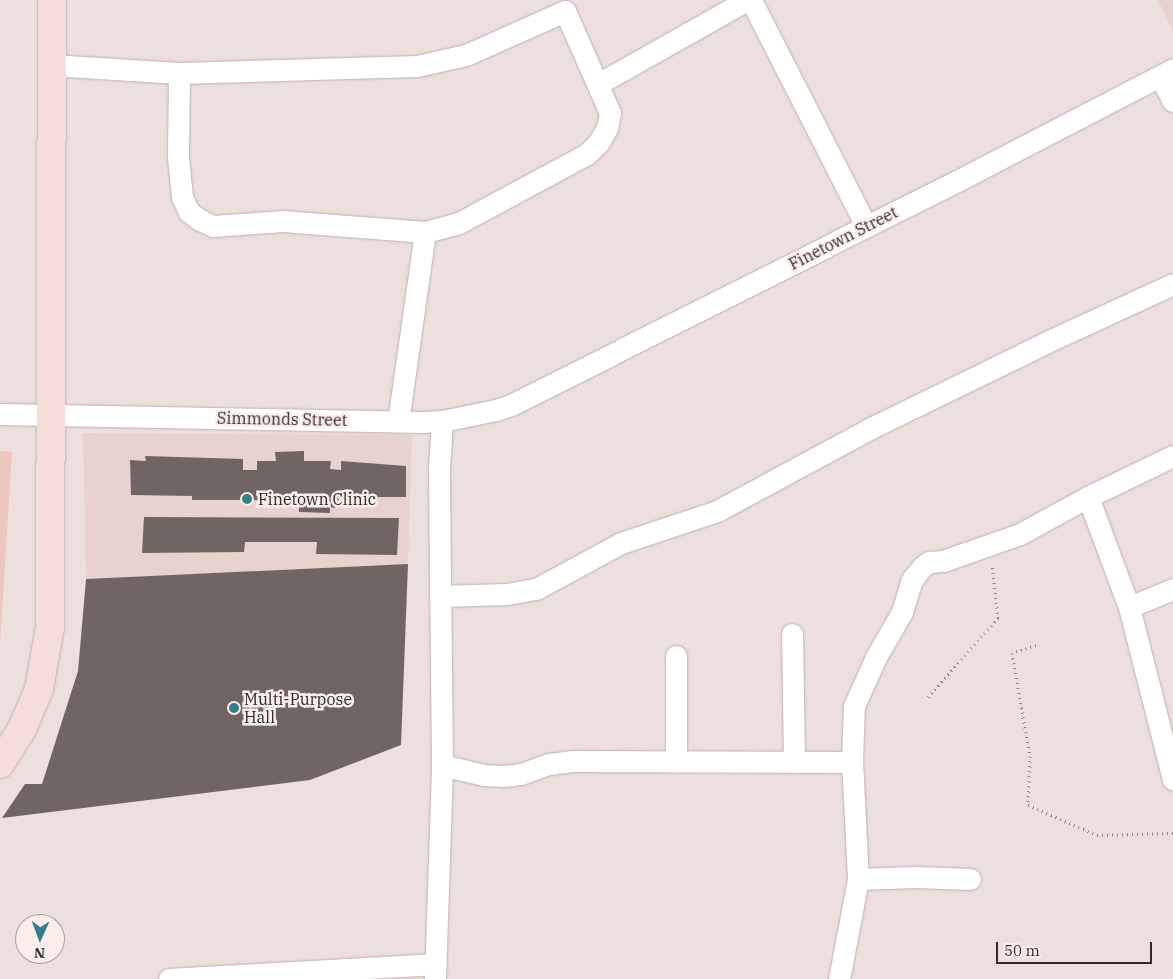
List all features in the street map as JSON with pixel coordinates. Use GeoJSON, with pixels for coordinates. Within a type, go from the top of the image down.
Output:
{"type":"FeatureCollection","features":[{"type":"Feature","properties":{"kind":"street"},"geometry":{"type":"LineString","coordinates":[[0,764],[22,729],[39,689],[50,627],[52,0]]}},
{"type":"Feature","properties":{"kind":"street"},"geometry":{"type":"LineString","coordinates":[[598,84],[749,0],[866,226]]}},
{"type":"Feature","properties":{"kind":"street"},"geometry":{"type":"LineString","coordinates":[[51,65],[179,73],[417,66],[466,55],[564,6],[610,113],[607,128],[599,142],[586,154],[459,223],[425,232],[283,221],[213,226],[189,212],[182,196],[178,157],[179,73]]}},
{"type":"Feature","properties":{"kind":"street"},"geometry":{"type":"LineString","coordinates":[[1166,72],[1173,101]]}},
{"type":"Feature","properties":{"kind":"street","name":"Finetown Street"},"geometry":{"type":"LineString","coordinates":[[512,405],[1166,72]]}},
{"type":"Feature","properties":{"kind":"street"},"geometry":{"type":"LineString","coordinates":[[398,421],[425,232]]}},
{"type":"Feature","properties":{"kind":"street"},"geometry":{"type":"LineString","coordinates":[[440,596],[507,594],[536,589],[621,543],[717,511],[872,428],[1173,284]]}},
{"type":"Feature","properties":{"kind":"street","name":"Simmonds Street"},"geometry":{"type":"LineString","coordinates":[[0,414],[442,421],[512,405]]}},
{"type":"Feature","properties":{"kind":"street"},"geometry":{"type":"LineString","coordinates":[[169,979],[436,972],[442,765],[439,469],[442,421]]}},
{"type":"Feature","properties":{"kind":"street"},"geometry":{"type":"LineString","coordinates":[[839,979],[858,879],[852,762],[853,713],[856,699],[876,657],[902,612],[912,580],[922,567],[929,562],[943,561],[991,546],[1020,534],[1173,456]]}},
{"type":"Feature","properties":{"kind":"street"},"geometry":{"type":"LineString","coordinates":[[1088,498],[1129,607],[1167,727],[1173,779]]}},
{"type":"Feature","properties":{"kind":"street"},"geometry":{"type":"LineString","coordinates":[[1129,607],[1173,589]]}},
{"type":"Feature","properties":{"kind":"street"},"geometry":{"type":"LineString","coordinates":[[792,634],[794,762]]}},
{"type":"Feature","properties":{"kind":"street"},"geometry":{"type":"LineString","coordinates":[[676,656],[676,761]]}},
{"type":"Feature","properties":{"kind":"street"},"geometry":{"type":"LineString","coordinates":[[442,765],[484,775],[503,776],[521,774],[549,764],[572,761],[852,762]]}},
{"type":"Feature","properties":{"kind":"street"},"geometry":{"type":"LineString","coordinates":[[858,879],[916,877],[970,879]]}},
{"type":"Feature","properties":{"kind":"path"},"geometry":{"type":"LineString","coordinates":[[928,697],[998,618],[991,546]]}},
{"type":"Feature","properties":{"kind":"path"},"geometry":{"type":"LineString","coordinates":[[1036,645],[1012,653],[1030,756],[1028,805],[1097,835],[1173,834]]}},
{"type":"Feature","properties":{"kind":"shaded area"},"geometry":{"type":"Polygon","coordinates":[[[1158,0],[1173,0],[1173,31],[1158,0]]]}},
{"type":"Feature","properties":{"kind":"shaded area","name":"Finetown Clinic"},"geometry":{"type":"Polygon","coordinates":[[[83,433],[412,435],[408,564],[86,579],[83,433]]]}},
{"type":"Feature","properties":{"kind":"shaded area"},"geometry":{"type":"Polygon","coordinates":[[[0,451],[12,452],[0,647],[0,451]]]}},
{"type":"Feature","properties":{"kind":"building"},"geometry":{"type":"Polygon","coordinates":[[[304,451],[304,461],[331,461],[330,469],[341,470],[341,461],[406,466],[406,497],[347,497],[347,501],[333,500],[335,508],[330,507],[330,513],[299,512],[299,500],[192,500],[192,496],[131,495],[130,460],[146,461],[145,456],[243,459],[243,470],[257,470],[257,461],[276,461],[275,452],[304,451]]]}},
{"type":"Feature","properties":{"kind":"building"},"geometry":{"type":"Polygon","coordinates":[[[144,517],[399,518],[397,555],[316,554],[317,542],[245,542],[244,552],[142,553],[144,517]]]}},
{"type":"Feature","properties":{"kind":"building","name":"Multi-Purpose Hall"},"geometry":{"type":"Polygon","coordinates":[[[408,564],[401,745],[310,780],[2,818],[25,784],[42,784],[78,671],[86,579],[408,564]]]}},
{"type":"Feature","properties":{"kind":"place","name":"Finetown Clinic"},"geometry":{"type":"Point","coordinates":[247,499]}},
{"type":"Feature","properties":{"kind":"place","name":"Multi-Purpose Hall"},"geometry":{"type":"Point","coordinates":[234,708]}}]}
